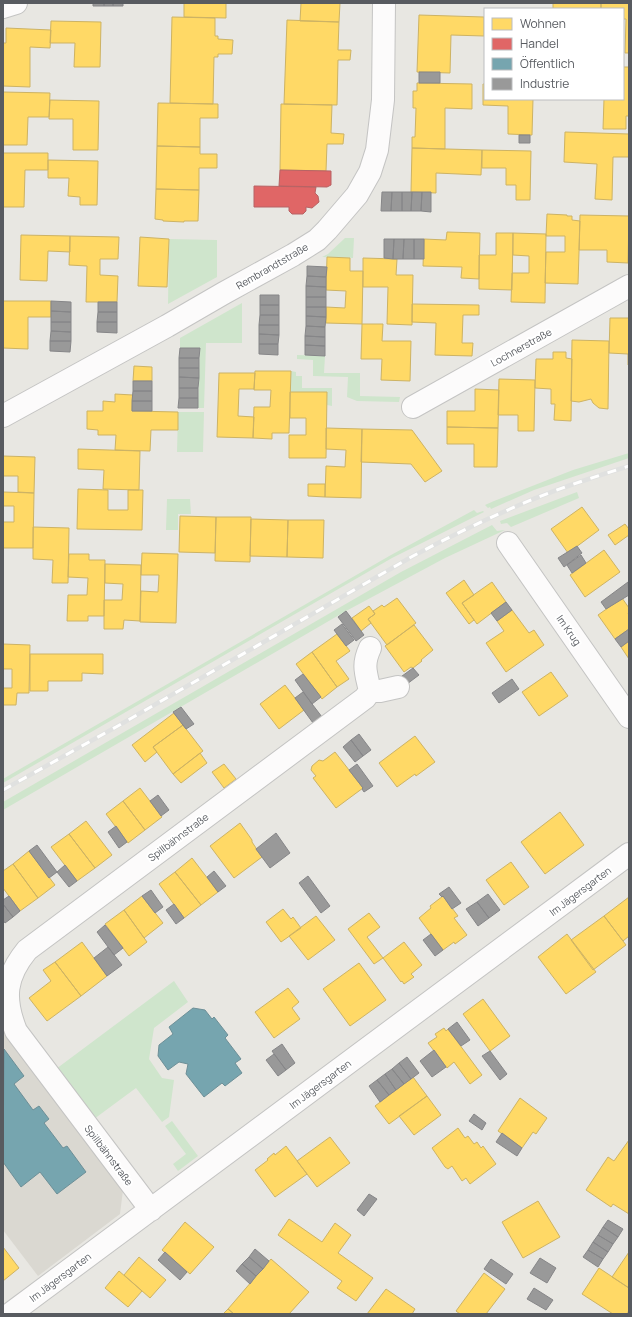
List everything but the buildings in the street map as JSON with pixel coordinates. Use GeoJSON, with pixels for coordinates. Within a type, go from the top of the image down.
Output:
{"type":"FeatureCollection","features":[{"type":"Feature","properties":{"kind":"street"},"geometry":{"type":"LineString","coordinates":[[3,7],[16,3]]}},
{"type":"Feature","properties":{"kind":"street","name":"Rembrandtstraße"},"geometry":{"type":"LineString","coordinates":[[3,416],[293,255],[317,240],[327,230],[357,195],[370,172],[377,150],[383,100],[384,3]]}},
{"type":"Feature","properties":{"kind":"street","name":"Lochnerstraße"},"geometry":{"type":"LineString","coordinates":[[413,407],[629,286]]}},
{"type":"Feature","properties":{"kind":"street","name":"Im Krug"},"geometry":{"type":"LineString","coordinates":[[508,543],[629,717]]}},
{"type":"Feature","properties":{"kind":"street"},"geometry":{"type":"LineString","coordinates":[[370,648],[365,659],[365,670],[370,691],[380,691],[398,687]]}},
{"type":"Feature","properties":{"kind":"street","name":"Spillbähnstraße"},"geometry":{"type":"LineString","coordinates":[[151,1210],[21,1037],[11,1019],[5,999],[12,973],[17,962],[27,950],[365,698],[370,691]]}},
{"type":"Feature","properties":{"kind":"street","name":"Im Jägersgarten"},"geometry":{"type":"LineString","coordinates":[[10,1314],[629,854]]}},
{"type":"Feature","properties":{"kind":"shaded area"},"geometry":{"type":"Polygon","coordinates":[[[3,1028],[123,1190],[120,1214],[38,1276],[3,1230],[3,1028]]]}},
{"type":"Feature","properties":{"kind":"green space"},"geometry":{"type":"Polygon","coordinates":[[[345,238],[354,238],[353,258],[322,257],[328,254],[345,238]]]}},
{"type":"Feature","properties":{"kind":"green space"},"geometry":{"type":"Polygon","coordinates":[[[169,239],[217,240],[217,277],[168,304],[169,239]]]}},
{"type":"Feature","properties":{"kind":"green space"},"geometry":{"type":"Polygon","coordinates":[[[242,303],[242,343],[206,343],[204,408],[198,408],[200,348],[180,348],[180,338],[242,303]]]}},
{"type":"Feature","properties":{"kind":"green space"},"geometry":{"type":"Polygon","coordinates":[[[297,355],[325,356],[324,373],[360,373],[360,396],[400,397],[399,402],[357,401],[347,397],[348,377],[313,376],[313,360],[297,359],[297,355]]]}},
{"type":"Feature","properties":{"kind":"green space"},"geometry":{"type":"Polygon","coordinates":[[[291,371],[296,372],[296,376],[302,376],[302,388],[332,388],[332,406],[327,405],[327,392],[290,392],[291,371]]]}},
{"type":"Feature","properties":{"kind":"green space"},"geometry":{"type":"Polygon","coordinates":[[[178,412],[204,412],[203,452],[177,452],[178,412]]]}},
{"type":"Feature","properties":{"kind":"green space"},"geometry":{"type":"Polygon","coordinates":[[[629,453],[629,458],[534,490],[491,509],[485,505],[573,470],[629,453]]]}},
{"type":"Feature","properties":{"kind":"green space"},"geometry":{"type":"Polygon","coordinates":[[[577,492],[579,498],[511,527],[507,523],[501,524],[500,521],[577,492]]]}},
{"type":"Feature","properties":{"kind":"green space"},"geometry":{"type":"Polygon","coordinates":[[[167,499],[190,499],[191,514],[178,514],[178,530],[166,530],[167,499]]]}},
{"type":"Feature","properties":{"kind":"green space"},"geometry":{"type":"Polygon","coordinates":[[[474,510],[477,513],[484,512],[392,558],[3,783],[3,779],[8,776],[391,555],[474,510]]]}},
{"type":"Feature","properties":{"kind":"green space"},"geometry":{"type":"Polygon","coordinates":[[[492,525],[497,531],[505,530],[445,558],[346,611],[3,810],[3,802],[401,572],[492,525]]]}},
{"type":"Feature","properties":{"kind":"green space"},"geometry":{"type":"Polygon","coordinates":[[[174,981],[188,1002],[154,1028],[149,1059],[162,1078],[174,1080],[169,1117],[162,1122],[136,1088],[94,1119],[56,1069],[174,981]]]}},
{"type":"Feature","properties":{"kind":"green space"},"geometry":{"type":"Polygon","coordinates":[[[172,1121],[198,1156],[178,1171],[173,1164],[186,1154],[165,1126],[172,1121]]]}},
{"type":"Feature","properties":{"kind":"railway"},"geometry":{"type":"LineString","coordinates":[[3,790],[426,549],[531,500],[572,484],[629,466]]}}]}
